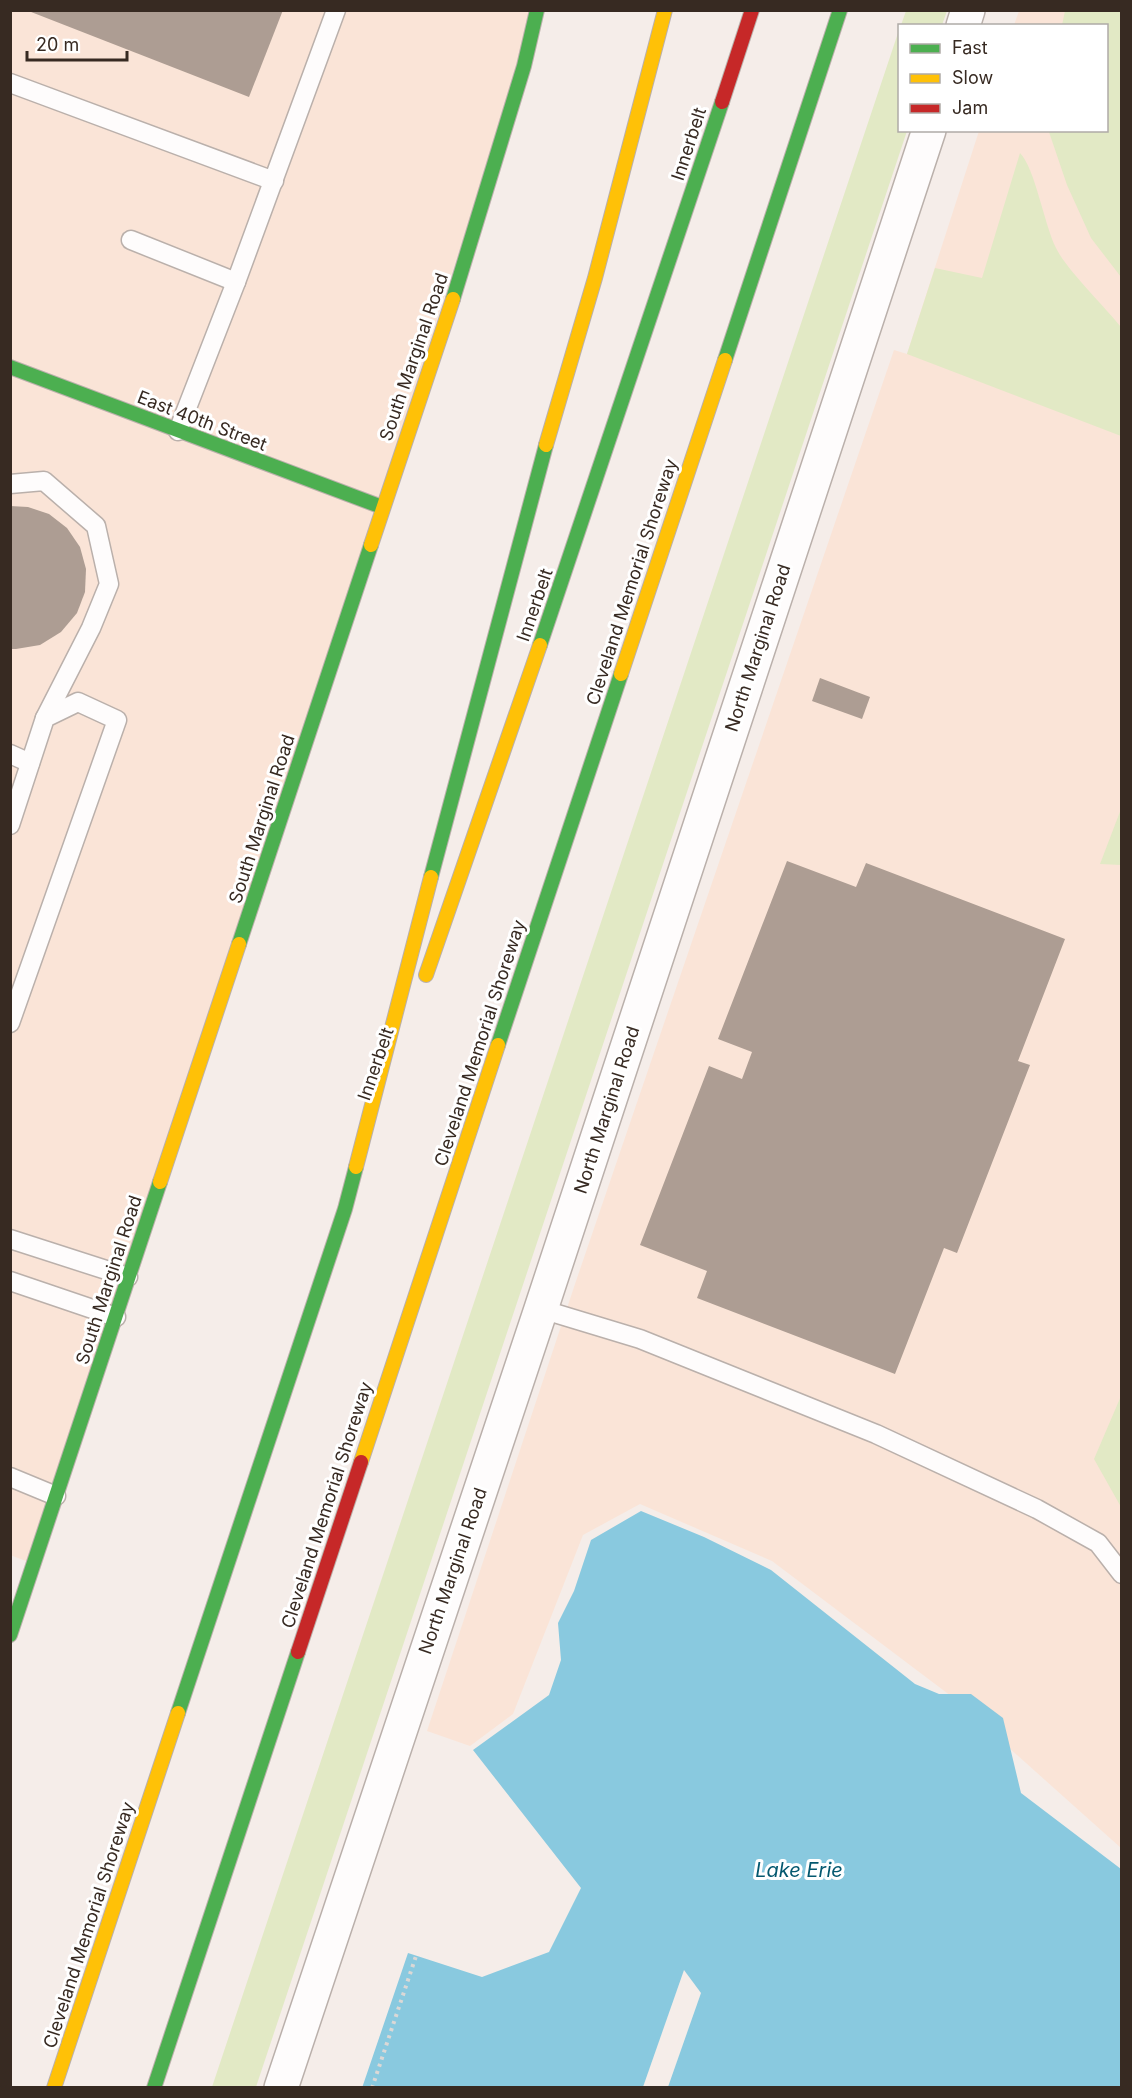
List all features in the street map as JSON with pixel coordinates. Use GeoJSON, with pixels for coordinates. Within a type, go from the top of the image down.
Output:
{"type":"FeatureCollection","features":[{"type":"Feature","properties":{"kind":"main road","name":"South Marginal Road"},"geometry":{"type":"LineString","coordinates":[[10,1635],[469,249],[524,66],[537,10]]}},
{"type":"Feature","properties":{"kind":"main road","name":"Cleveland Memorial Shoreway"},"geometry":{"type":"LineString","coordinates":[[54,2088],[345,1209],[528,505],[592,289],[665,10]]}},
{"type":"Feature","properties":{"kind":"main road","name":"Innerbelt"},"geometry":{"type":"LineString","coordinates":[[423,984],[583,522],[753,10]]}},
{"type":"Feature","properties":{"kind":"main road","name":"Cleveland Memorial Shoreway"},"geometry":{"type":"LineString","coordinates":[[154,2088],[840,10]]}},
{"type":"Feature","properties":{"kind":"main road","name":"East 40th Street"},"geometry":{"type":"LineString","coordinates":[[10,367],[382,507]]}},
{"type":"Feature","properties":{"kind":"main road","name":"Innerbelt"},"geometry":{"type":"LineString","coordinates":[[345,1209],[404,1040]]}},
{"type":"Feature","properties":{"kind":"street","name":"North Marginal Road"},"geometry":{"type":"LineString","coordinates":[[281,2088],[541,1309],[928,132]]}},
{"type":"Feature","properties":{"kind":"lane"},"geometry":{"type":"LineString","coordinates":[[178,431],[274,181],[336,10]]}},
{"type":"Feature","properties":{"kind":"lane"},"geometry":{"type":"LineString","coordinates":[[10,83],[274,181]]}},
{"type":"Feature","properties":{"kind":"lane"},"geometry":{"type":"LineString","coordinates":[[131,240],[236,282]]}},
{"type":"Feature","properties":{"kind":"lane"},"geometry":{"type":"LineString","coordinates":[[10,484],[44,480],[96,526],[109,584],[91,628],[45,718],[10,825]]}},
{"type":"Feature","properties":{"kind":"lane"},"geometry":{"type":"LineString","coordinates":[[10,1023],[117,720],[78,702],[45,718]]}},
{"type":"Feature","properties":{"kind":"lane"},"geometry":{"type":"LineString","coordinates":[[10,754],[30,764]]}},
{"type":"Feature","properties":{"kind":"lane"},"geometry":{"type":"LineString","coordinates":[[10,1239],[128,1277]]}},
{"type":"Feature","properties":{"kind":"lane"},"geometry":{"type":"LineString","coordinates":[[10,1281],[116,1317]]}},
{"type":"Feature","properties":{"kind":"lane"},"geometry":{"type":"LineString","coordinates":[[541,1309],[640,1339],[876,1434],[1037,1509],[1098,1543],[1122,1574]]}},
{"type":"Feature","properties":{"kind":"lane"},"geometry":{"type":"LineString","coordinates":[[10,1477],[56,1496]]}},
{"type":"Feature","properties":{"kind":"path"},"geometry":{"type":"LineString","coordinates":[[372,2088],[416,1956]]}},
{"type":"Feature","properties":{"kind":"shaded area"},"geometry":{"type":"Polygon","coordinates":[[[10,11],[537,11],[34,1564],[10,1555],[10,11]]]}},
{"type":"Feature","properties":{"kind":"shaded area"},"geometry":{"type":"Polygon","coordinates":[[[1019,11],[1121,11],[1121,1848],[951,1696],[772,1561],[640,1504],[583,1535],[513,1714],[470,1746],[427,1731],[574,1287],[894,350],[907,354],[979,132],[1108,132],[1108,24],[1014,24],[1019,11]]]}},
{"type":"Feature","properties":{"kind":"green space"},"geometry":{"type":"Polygon","coordinates":[[[906,10],[947,11],[942,24],[901,24],[906,10]]]}},
{"type":"Feature","properties":{"kind":"green space"},"geometry":{"type":"Polygon","coordinates":[[[1065,11],[1121,11],[1121,277],[1091,238],[1067,185],[1049,132],[1108,132],[1108,24],[1062,24],[1065,11]]]}},
{"type":"Feature","properties":{"kind":"green space"},"geometry":{"type":"Polygon","coordinates":[[[898,33],[898,132],[907,132],[256,2087],[212,2087],[898,33]]]}},
{"type":"Feature","properties":{"kind":"green space"},"geometry":{"type":"Polygon","coordinates":[[[1020,153],[1035,183],[1047,225],[1061,257],[1121,327],[1121,436],[907,354],[935,268],[982,278],[1020,153]]]}},
{"type":"Feature","properties":{"kind":"green space"},"geometry":{"type":"Polygon","coordinates":[[[1121,809],[1121,865],[1100,864],[1121,809]]]}},
{"type":"Feature","properties":{"kind":"green space"},"geometry":{"type":"Polygon","coordinates":[[[1121,1396],[1121,1507],[1094,1459],[1121,1396]]]}},
{"type":"Feature","properties":{"kind":"water","name":"Lake Erie"},"geometry":{"type":"Polygon","coordinates":[[[641,1511],[704,1537],[771,1570],[915,1684],[939,1694],[971,1694],[1003,1718],[1021,1793],[1121,1869],[1121,2087],[362,2088],[408,1953],[482,1977],[549,1952],[581,1888],[473,1750],[549,1695],[561,1660],[558,1623],[574,1591],[591,1540],[641,1511]]]}},
{"type":"Feature","properties":{"kind":"pier"},"geometry":{"type":"Polygon","coordinates":[[[684,1970],[701,1993],[668,2087],[643,2087],[684,1970]]]}},
{"type":"Feature","properties":{"kind":"building"},"geometry":{"type":"Polygon","coordinates":[[[26,10],[283,10],[249,97],[26,10]]]}},
{"type":"Feature","properties":{"kind":"building"},"geometry":{"type":"Polygon","coordinates":[[[10,506],[28,507],[49,514],[67,528],[80,547],[86,569],[85,592],[77,613],[61,632],[40,645],[16,649],[10,649],[10,506]]]}},
{"type":"Feature","properties":{"kind":"building"},"geometry":{"type":"Polygon","coordinates":[[[820,678],[870,697],[862,719],[812,701],[820,678]]]}},
{"type":"Feature","properties":{"kind":"building"},"geometry":{"type":"Polygon","coordinates":[[[787,861],[856,887],[866,863],[1065,939],[1018,1061],[1030,1065],[957,1253],[944,1248],[895,1374],[697,1298],[707,1271],[640,1245],[709,1066],[742,1079],[752,1052],[718,1039],[787,861]]]}},
{"type":"Feature","properties":{"kind":"traffic: fast"},"geometry":{"type":"LineString","coordinates":[[453,299],[524,66],[537,10]]}},
{"type":"Feature","properties":{"kind":"traffic: fast"},"geometry":{"type":"LineString","coordinates":[[725,360],[840,10]]}},
{"type":"Feature","properties":{"kind":"traffic: fast"},"geometry":{"type":"LineString","coordinates":[[540,645],[722,102]]}},
{"type":"Feature","properties":{"kind":"traffic: fast"},"geometry":{"type":"LineString","coordinates":[[10,367],[382,507]]}},
{"type":"Feature","properties":{"kind":"traffic: fast"},"geometry":{"type":"LineString","coordinates":[[431,877],[546,445]]}},
{"type":"Feature","properties":{"kind":"traffic: fast"},"geometry":{"type":"LineString","coordinates":[[239,944],[371,545]]}},
{"type":"Feature","properties":{"kind":"traffic: fast"},"geometry":{"type":"LineString","coordinates":[[498,1045],[621,674]]}},
{"type":"Feature","properties":{"kind":"traffic: fast"},"geometry":{"type":"LineString","coordinates":[[178,1713],[345,1209],[356,1167]]}},
{"type":"Feature","properties":{"kind":"traffic: fast"},"geometry":{"type":"LineString","coordinates":[[10,1635],[160,1182]]}},
{"type":"Feature","properties":{"kind":"traffic: fast"},"geometry":{"type":"LineString","coordinates":[[154,2088],[298,1652]]}},
{"type":"Feature","properties":{"kind":"traffic: slow"},"geometry":{"type":"LineString","coordinates":[[546,445],[595,278],[665,10]]}},
{"type":"Feature","properties":{"kind":"traffic: slow"},"geometry":{"type":"LineString","coordinates":[[371,545],[453,299]]}},
{"type":"Feature","properties":{"kind":"traffic: slow"},"geometry":{"type":"LineString","coordinates":[[621,674],[725,360]]}},
{"type":"Feature","properties":{"kind":"traffic: slow"},"geometry":{"type":"LineString","coordinates":[[426,975],[540,645]]}},
{"type":"Feature","properties":{"kind":"traffic: slow"},"geometry":{"type":"LineString","coordinates":[[356,1167],[431,877]]}},
{"type":"Feature","properties":{"kind":"traffic: slow"},"geometry":{"type":"LineString","coordinates":[[160,1182],[239,944]]}},
{"type":"Feature","properties":{"kind":"traffic: slow"},"geometry":{"type":"LineString","coordinates":[[361,1462],[498,1045]]}},
{"type":"Feature","properties":{"kind":"traffic: slow"},"geometry":{"type":"LineString","coordinates":[[54,2088],[178,1713]]}},
{"type":"Feature","properties":{"kind":"traffic: jam"},"geometry":{"type":"LineString","coordinates":[[722,102],[752,10]]}},
{"type":"Feature","properties":{"kind":"traffic: jam"},"geometry":{"type":"LineString","coordinates":[[298,1652],[361,1462]]}}]}
